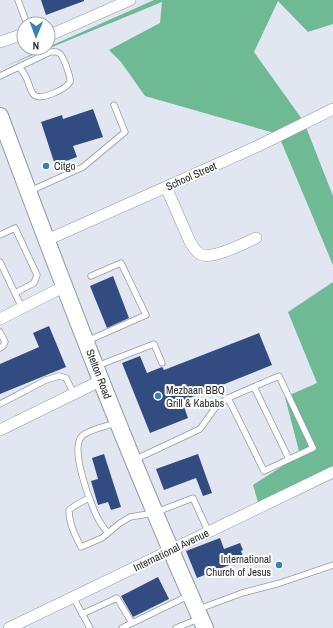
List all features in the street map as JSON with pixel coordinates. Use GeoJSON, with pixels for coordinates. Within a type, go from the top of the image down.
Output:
{"type":"FeatureCollection","features":[{"type":"Feature","properties":{"kind":"main road","name":"Stelton Road"},"geometry":{"type":"LineString","coordinates":[[0,116],[28,192],[154,513],[201,619]]}},
{"type":"Feature","properties":{"kind":"street"},"geometry":{"type":"LineString","coordinates":[[56,32],[130,0]]}},
{"type":"Feature","properties":{"kind":"street"},"geometry":{"type":"LineString","coordinates":[[0,42],[16,37]]}},
{"type":"Feature","properties":{"kind":"street","name":"School Street"},"geometry":{"type":"LineString","coordinates":[[47,240],[258,146],[333,109]]}},
{"type":"Feature","properties":{"kind":"street"},"geometry":{"type":"LineString","coordinates":[[166,187],[190,242],[200,254],[207,256],[215,254],[256,238]]}},
{"type":"Feature","properties":{"kind":"street"},"geometry":{"type":"LineString","coordinates":[[0,319],[65,286]]}},
{"type":"Feature","properties":{"kind":"street"},"geometry":{"type":"LineString","coordinates":[[0,430],[74,394],[99,373]]}},
{"type":"Feature","properties":{"kind":"street","name":"International Avenue"},"geometry":{"type":"LineString","coordinates":[[9,628],[333,472]]}},
{"type":"Feature","properties":{"kind":"lane"},"geometry":{"type":"LineString","coordinates":[[18,0],[24,16]]}},
{"type":"Feature","properties":{"kind":"lane"},"geometry":{"type":"LineString","coordinates":[[0,76],[50,52],[57,52],[62,56],[70,77],[70,82],[64,88],[47,96],[37,96],[33,94],[20,67]]}},
{"type":"Feature","properties":{"kind":"lane"},"geometry":{"type":"LineString","coordinates":[[28,192],[83,167],[125,132],[114,105]]}},
{"type":"Feature","properties":{"kind":"lane"},"geometry":{"type":"LineString","coordinates":[[0,235],[15,228],[37,275],[34,283],[15,293]]}},
{"type":"Feature","properties":{"kind":"lane"},"geometry":{"type":"LineString","coordinates":[[0,262],[22,308]]}},
{"type":"Feature","properties":{"kind":"lane"},"geometry":{"type":"LineString","coordinates":[[86,341],[146,315],[121,263],[91,276]]}},
{"type":"Feature","properties":{"kind":"lane"},"geometry":{"type":"LineString","coordinates":[[0,332],[5,342],[4,346],[0,348]]}},
{"type":"Feature","properties":{"kind":"lane"},"geometry":{"type":"LineString","coordinates":[[99,373],[154,344],[162,363]]}},
{"type":"Feature","properties":{"kind":"lane"},"geometry":{"type":"LineString","coordinates":[[0,404],[46,380],[59,376],[66,378],[74,394]]}},
{"type":"Feature","properties":{"kind":"lane"},"geometry":{"type":"LineString","coordinates":[[134,460],[200,429],[215,408],[228,398],[279,376],[313,448],[264,471],[228,398]]}},
{"type":"Feature","properties":{"kind":"lane"},"geometry":{"type":"LineString","coordinates":[[254,386],[289,459]]}},
{"type":"Feature","properties":{"kind":"lane"},"geometry":{"type":"LineString","coordinates":[[108,533],[94,510],[89,498],[79,465],[78,443],[82,436],[118,422]]}},
{"type":"Feature","properties":{"kind":"lane"},"geometry":{"type":"LineString","coordinates":[[89,498],[69,510],[69,519],[81,547],[102,538],[130,517],[154,513],[193,498],[208,532]]}},
{"type":"Feature","properties":{"kind":"lane"},"geometry":{"type":"LineString","coordinates":[[176,628],[201,619],[242,593],[280,583],[333,565]]}},
{"type":"Feature","properties":{"kind":"lane"},"geometry":{"type":"LineString","coordinates":[[122,628],[190,595]]}},
{"type":"Feature","properties":{"kind":"lane"},"geometry":{"type":"LineString","coordinates":[[72,597],[90,628]]}},
{"type":"Feature","properties":{"kind":"lane"},"geometry":{"type":"LineString","coordinates":[[82,614],[117,598],[132,623]]}},
{"type":"Feature","properties":{"kind":"green space"},"geometry":{"type":"Polygon","coordinates":[[[154,0],[333,0],[333,24],[308,32],[278,1],[254,52],[304,122],[333,196],[333,265],[278,134],[145,96],[121,62],[109,50],[160,23],[162,2],[56,45],[56,44],[154,0]]]}},
{"type":"Feature","properties":{"kind":"green space"},"geometry":{"type":"Polygon","coordinates":[[[28,56],[30,56],[1,68],[28,56]]]}},
{"type":"Feature","properties":{"kind":"green space"},"geometry":{"type":"Polygon","coordinates":[[[333,282],[333,468],[260,509],[253,485],[300,455],[285,397],[317,383],[288,312],[333,282]]]}},
{"type":"Feature","properties":{"kind":"building"},"geometry":{"type":"Polygon","coordinates":[[[41,0],[84,0],[84,1],[46,15],[41,0]]]}},
{"type":"Feature","properties":{"kind":"building"},"geometry":{"type":"Polygon","coordinates":[[[93,109],[103,137],[73,146],[77,157],[55,165],[41,122],[62,115],[63,119],[93,109]]]}},
{"type":"Feature","properties":{"kind":"building"},"geometry":{"type":"Polygon","coordinates":[[[113,276],[129,318],[107,328],[90,286],[113,276]]]}},
{"type":"Feature","properties":{"kind":"building"},"geometry":{"type":"Polygon","coordinates":[[[49,326],[66,367],[0,394],[0,364],[39,347],[33,333],[49,326]]]}},
{"type":"Feature","properties":{"kind":"building"},"geometry":{"type":"Polygon","coordinates":[[[259,333],[272,365],[182,401],[188,418],[150,433],[122,363],[140,356],[147,373],[162,367],[164,370],[259,333]]]}},
{"type":"Feature","properties":{"kind":"building"},"geometry":{"type":"Polygon","coordinates":[[[104,454],[121,507],[111,510],[108,502],[98,505],[91,481],[98,479],[92,458],[104,454]]]}},
{"type":"Feature","properties":{"kind":"building"},"geometry":{"type":"Polygon","coordinates":[[[198,454],[212,493],[203,496],[196,478],[164,490],[156,469],[198,454]]]}},
{"type":"Feature","properties":{"kind":"building"},"geometry":{"type":"Polygon","coordinates":[[[220,538],[224,549],[240,543],[243,550],[241,551],[244,559],[197,578],[186,551],[220,538]]]}},
{"type":"Feature","properties":{"kind":"building"},"geometry":{"type":"Polygon","coordinates":[[[158,577],[169,599],[133,617],[121,596],[158,577]]]}},
{"type":"Feature","properties":{"kind":"place","name":"Citgo"},"geometry":{"type":"Point","coordinates":[46,166]}},
{"type":"Feature","properties":{"kind":"place","name":"Mezbaan BBQ Grill & Kababs"},"geometry":{"type":"Point","coordinates":[158,396]}},
{"type":"Feature","properties":{"kind":"place","name":"International Church of Jesus"},"geometry":{"type":"Point","coordinates":[279,565]}}]}
